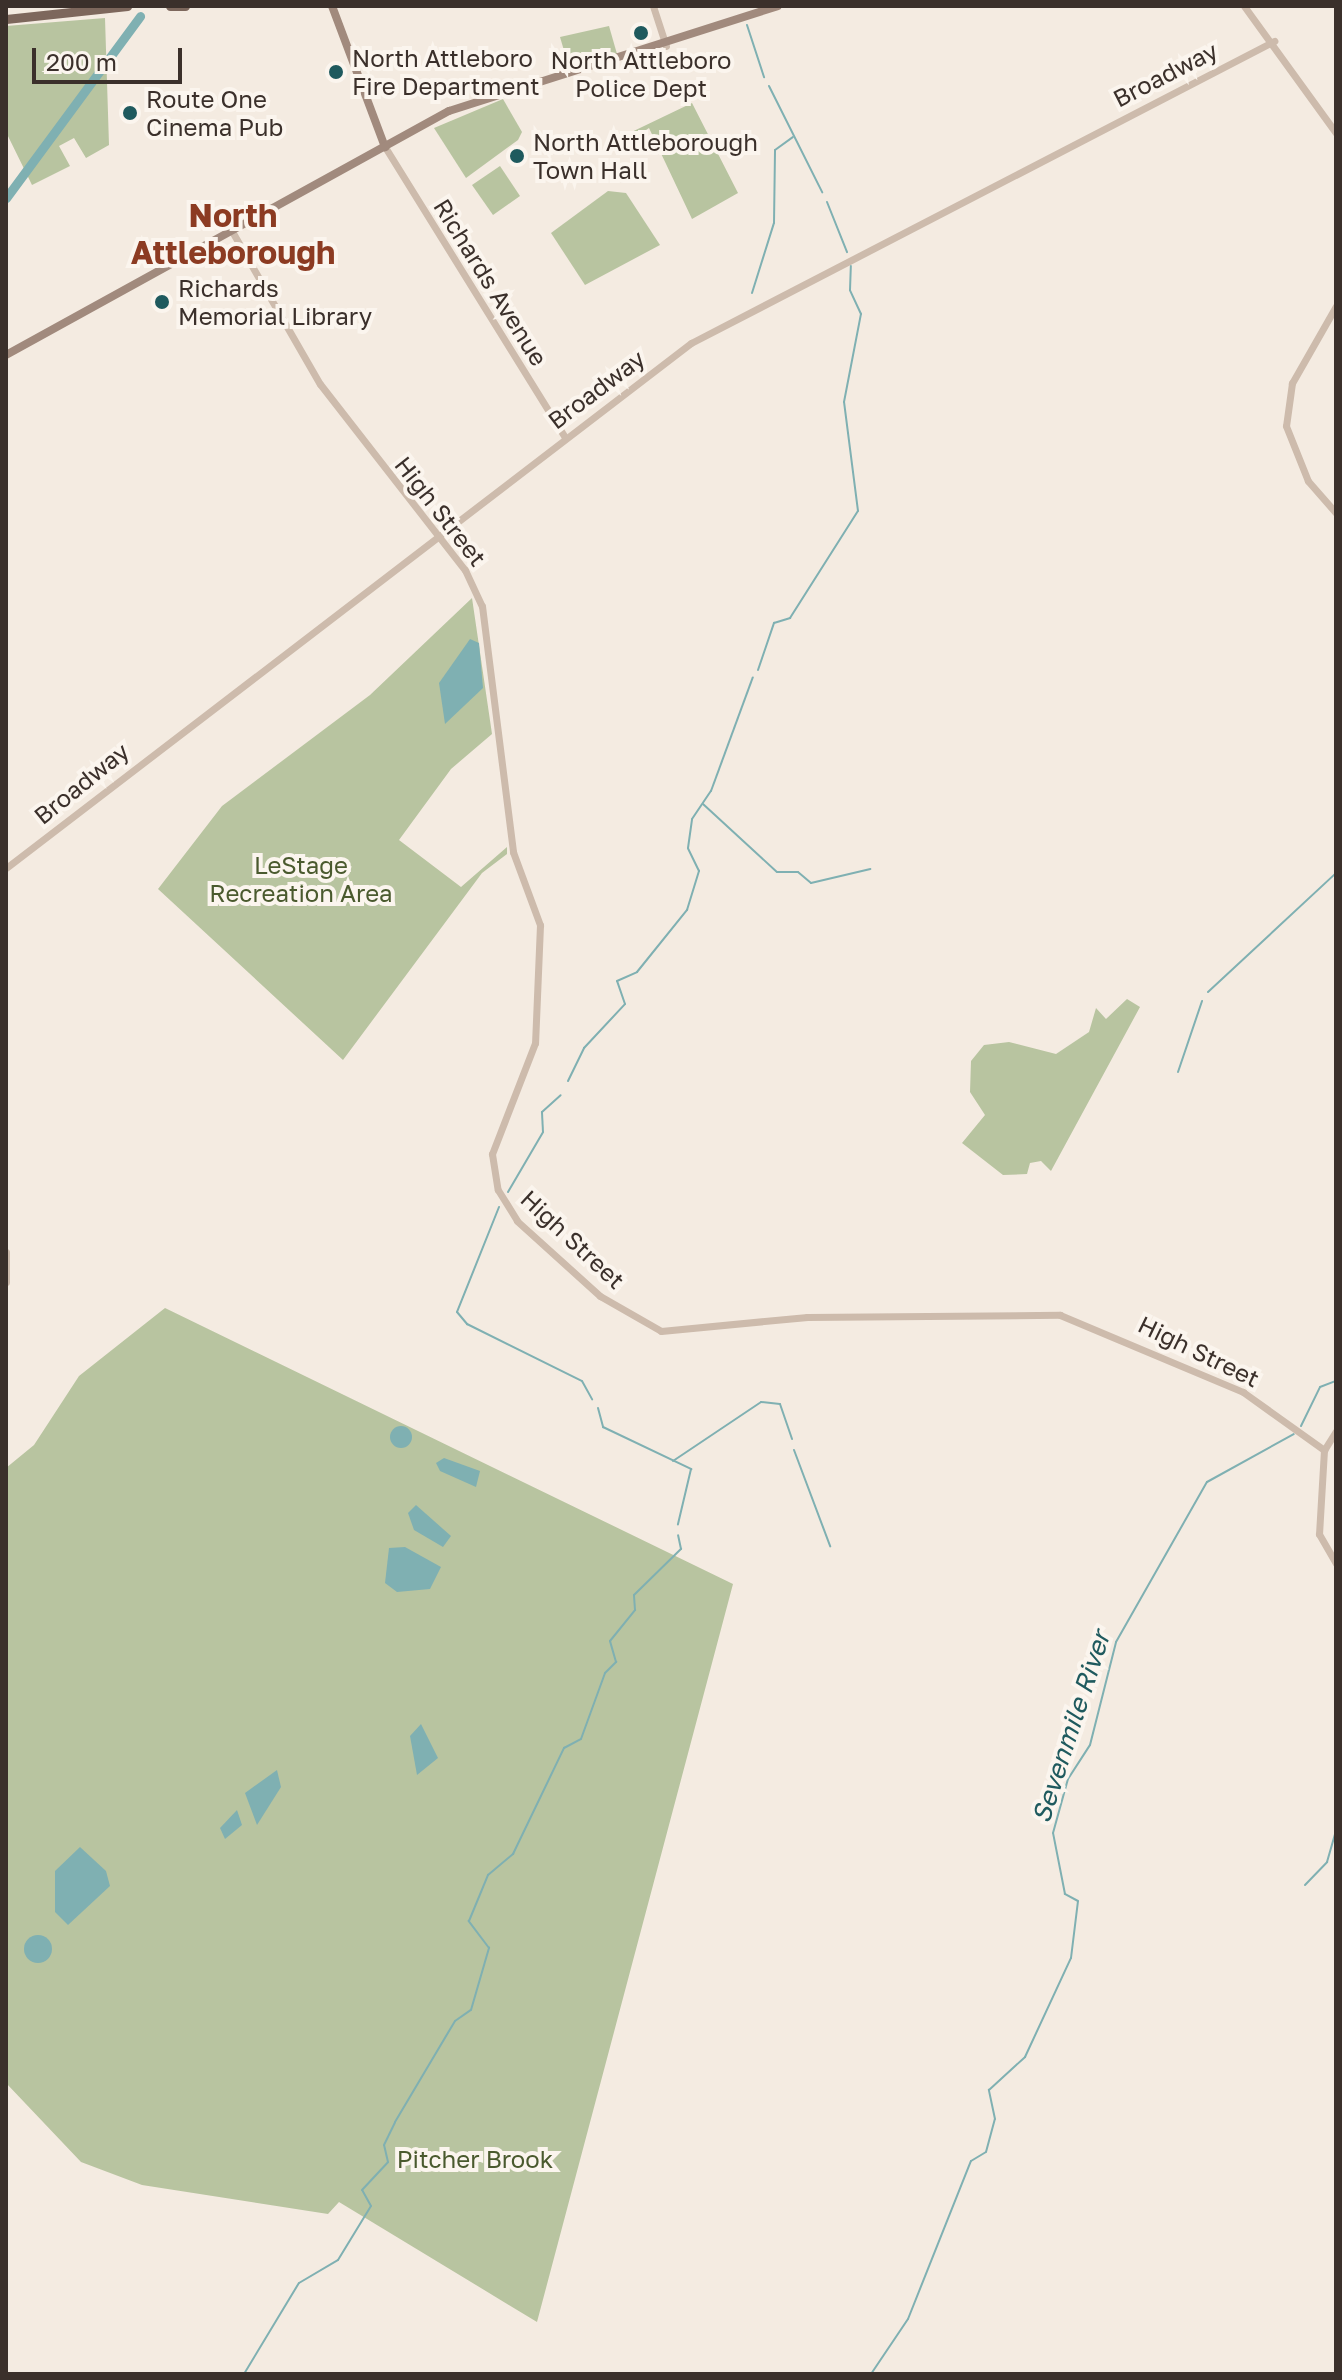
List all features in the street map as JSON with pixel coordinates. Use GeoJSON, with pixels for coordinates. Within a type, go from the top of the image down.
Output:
{"type":"FeatureCollection","features":[{"type":"Feature","properties":{"kind":"main road"},"geometry":{"type":"LineString","coordinates":[[6,19],[127,6]]}},
{"type":"Feature","properties":{"kind":"main road"},"geometry":{"type":"LineString","coordinates":[[170,6],[185,6]]}},
{"type":"Feature","properties":{"kind":"main road"},"geometry":{"type":"LineString","coordinates":[[332,6],[385,147]]}},
{"type":"Feature","properties":{"kind":"main road"},"geometry":{"type":"LineString","coordinates":[[6,355],[477,99],[666,46],[778,6]]}},
{"type":"Feature","properties":{"kind":"street"},"geometry":{"type":"LineString","coordinates":[[653,6],[666,46]]}},
{"type":"Feature","properties":{"kind":"street"},"geometry":{"type":"LineString","coordinates":[[1244,6],[1274,41],[1336,133]]}},
{"type":"Feature","properties":{"kind":"street","name":"Broadway"},"geometry":{"type":"LineString","coordinates":[[6,868],[565,437],[730,319],[1274,41]]}},
{"type":"Feature","properties":{"kind":"street","name":"Richards Avenue"},"geometry":{"type":"LineString","coordinates":[[385,147],[565,437]]}},
{"type":"Feature","properties":{"kind":"street","name":"High Street"},"geometry":{"type":"LineString","coordinates":[[233,233],[337,410],[436,536],[482,606],[513,852],[539,917],[535,1043],[492,1154],[498,1190],[517,1221],[600,1296],[661,1331],[807,1317],[1060,1315],[1243,1392],[1324,1450]]}},
{"type":"Feature","properties":{"kind":"street"},"geometry":{"type":"LineString","coordinates":[[1336,306],[1292,383],[1286,426],[1308,481],[1336,513]]}},
{"type":"Feature","properties":{"kind":"street"},"geometry":{"type":"LineString","coordinates":[[6,1252],[6,1282]]}},
{"type":"Feature","properties":{"kind":"street"},"geometry":{"type":"LineString","coordinates":[[1336,1431],[1324,1450],[1319,1534],[1336,1564]]}},
{"type":"Feature","properties":{"kind":"green space"},"geometry":{"type":"Polygon","coordinates":[[[105,18],[109,145],[86,158],[74,138],[59,146],[70,166],[32,185],[6,132],[6,26],[105,18]]]}},
{"type":"Feature","properties":{"kind":"green space"},"geometry":{"type":"Polygon","coordinates":[[[609,26],[617,54],[568,64],[560,37],[609,26]]]}},
{"type":"Feature","properties":{"kind":"green space"},"geometry":{"type":"Polygon","coordinates":[[[503,99],[522,132],[518,140],[466,178],[434,128],[503,99]]]}},
{"type":"Feature","properties":{"kind":"green space"},"geometry":{"type":"Polygon","coordinates":[[[692,103],[738,193],[692,219],[649,128],[621,147],[617,139],[692,103]]]}},
{"type":"Feature","properties":{"kind":"green space"},"geometry":{"type":"Polygon","coordinates":[[[500,166],[520,196],[493,215],[472,185],[500,166]]]}},
{"type":"Feature","properties":{"kind":"green space"},"geometry":{"type":"Polygon","coordinates":[[[608,191],[626,193],[660,245],[585,285],[551,233],[608,191]]]}},
{"type":"Feature","properties":{"kind":"green space","name":"LeStage Recreation Area"},"geometry":{"type":"Polygon","coordinates":[[[472,598],[492,734],[451,769],[399,840],[461,887],[507,847],[507,854],[482,873],[343,1060],[158,889],[222,806],[370,695],[472,598]]]}},
{"type":"Feature","properties":{"kind":"green space"},"geometry":{"type":"Polygon","coordinates":[[[1127,999],[1140,1007],[1051,1171],[1041,1161],[1030,1163],[1027,1174],[1003,1175],[962,1143],[985,1115],[970,1092],[971,1061],[984,1045],[1009,1042],[1056,1054],[1089,1032],[1096,1008],[1106,1019],[1127,999]]]}},
{"type":"Feature","properties":{"kind":"green space","name":"Pitcher Brook"},"geometry":{"type":"Polygon","coordinates":[[[165,1308],[733,1584],[537,2322],[339,2202],[328,2214],[142,2185],[81,2162],[6,2083],[6,1468],[34,1445],[79,1376],[165,1308]]]}},
{"type":"Feature","properties":{"kind":"water"},"geometry":{"type":"Polygon","coordinates":[[[470,639],[479,643],[483,688],[445,724],[439,683],[470,639]]]}},
{"type":"Feature","properties":{"kind":"water"},"geometry":{"type":"Polygon","coordinates":[[[401,1426],[409,1429],[412,1437],[409,1445],[401,1448],[393,1445],[390,1437],[393,1429],[401,1426]]]}},
{"type":"Feature","properties":{"kind":"water"},"geometry":{"type":"Polygon","coordinates":[[[444,1458],[480,1471],[476,1487],[440,1471],[436,1463],[444,1458]]]}},
{"type":"Feature","properties":{"kind":"water"},"geometry":{"type":"Polygon","coordinates":[[[416,1505],[451,1536],[443,1547],[414,1530],[408,1513],[416,1505]]]}},
{"type":"Feature","properties":{"kind":"water"},"geometry":{"type":"Polygon","coordinates":[[[405,1547],[441,1567],[430,1589],[397,1592],[385,1583],[389,1548],[405,1547]]]}},
{"type":"Feature","properties":{"kind":"water"},"geometry":{"type":"Polygon","coordinates":[[[421,1724],[438,1758],[417,1775],[410,1736],[421,1724]]]}},
{"type":"Feature","properties":{"kind":"water"},"geometry":{"type":"Polygon","coordinates":[[[277,1770],[281,1787],[257,1825],[245,1793],[277,1770]]]}},
{"type":"Feature","properties":{"kind":"water"},"geometry":{"type":"Polygon","coordinates":[[[237,1810],[242,1825],[225,1839],[220,1828],[237,1810]]]}},
{"type":"Feature","properties":{"kind":"water"},"geometry":{"type":"Polygon","coordinates":[[[80,1847],[106,1871],[110,1886],[68,1925],[55,1912],[55,1871],[80,1847]]]}},
{"type":"Feature","properties":{"kind":"water"},"geometry":{"type":"Polygon","coordinates":[[[38,1935],[48,1939],[52,1949],[48,1959],[38,1963],[28,1959],[24,1949],[28,1939],[38,1935]]]}},
{"type":"Feature","properties":{"kind":"waterway"},"geometry":{"type":"LineString","coordinates":[[6,198],[140,16]]}},
{"type":"Feature","properties":{"kind":"waterway"},"geometry":{"type":"LineString","coordinates":[[747,25],[764,77]]}},
{"type":"Feature","properties":{"kind":"waterway"},"geometry":{"type":"LineString","coordinates":[[769,86],[822,192]]}},
{"type":"Feature","properties":{"kind":"waterway"},"geometry":{"type":"LineString","coordinates":[[752,293],[774,223],[775,150],[793,137]]}},
{"type":"Feature","properties":{"kind":"waterway"},"geometry":{"type":"LineString","coordinates":[[827,202],[847,252]]}},
{"type":"Feature","properties":{"kind":"waterway"},"geometry":{"type":"LineString","coordinates":[[758,670],[774,623],[790,618],[858,511],[844,402],[861,314],[850,290],[851,266]]}},
{"type":"Feature","properties":{"kind":"waterway"},"geometry":{"type":"LineString","coordinates":[[568,1081],[584,1048],[625,1004],[617,981],[637,972],[687,910],[699,871],[688,848],[692,819],[711,791],[753,677]]}},
{"type":"Feature","properties":{"kind":"waterway"},"geometry":{"type":"LineString","coordinates":[[703,804],[777,872],[798,872],[811,883],[870,869]]}},
{"type":"Feature","properties":{"kind":"waterway"},"geometry":{"type":"LineString","coordinates":[[1208,992],[1336,873]]}},
{"type":"Feature","properties":{"kind":"waterway"},"geometry":{"type":"LineString","coordinates":[[1178,1072],[1202,1001]]}},
{"type":"Feature","properties":{"kind":"waterway"},"geometry":{"type":"LineString","coordinates":[[508,1192],[543,1132],[542,1112],[561,1095]]}},
{"type":"Feature","properties":{"kind":"waterway"},"geometry":{"type":"LineString","coordinates":[[499,1207],[457,1312],[467,1324],[582,1381],[592,1399]]}},
{"type":"Feature","properties":{"kind":"waterway","name":"Sevenmile River"},"geometry":{"type":"LineString","coordinates":[[1301,1426],[1320,1387],[1336,1381]]}},
{"type":"Feature","properties":{"kind":"waterway"},"geometry":{"type":"LineString","coordinates":[[673,1461],[761,1402],[780,1404],[792,1439]]}},
{"type":"Feature","properties":{"kind":"waterway"},"geometry":{"type":"LineString","coordinates":[[598,1408],[603,1427],[691,1469],[678,1524]]}},
{"type":"Feature","properties":{"kind":"waterway","name":"Sevenmile River"},"geometry":{"type":"LineString","coordinates":[[871,2374],[908,2319],[971,2161],[986,2152],[995,2119],[989,2090],[1025,2057],[1071,1958],[1078,1901],[1065,1894],[1053,1833],[1068,1779],[1090,1745],[1116,1642],[1207,1482],[1294,1434]]}},
{"type":"Feature","properties":{"kind":"waterway"},"geometry":{"type":"LineString","coordinates":[[794,1450],[830,1546]]}},
{"type":"Feature","properties":{"kind":"waterway"},"geometry":{"type":"LineString","coordinates":[[244,2374],[299,2283],[338,2260],[371,2206],[362,2190],[388,2162],[384,2145],[395,2122],[455,2021],[471,2010],[489,1948],[469,1921],[488,1875],[513,1854],[564,1748],[581,1739],[605,1673],[616,1662],[610,1641],[635,1610],[634,1595],[681,1549],[678,1535]]}},
{"type":"Feature","properties":{"kind":"waterway"},"geometry":{"type":"LineString","coordinates":[[1305,1885],[1327,1862],[1336,1831]]}},
{"type":"Feature","properties":{"kind":"place","name":"North Attleboro Police Dept"},"geometry":{"type":"Point","coordinates":[641,33]}},
{"type":"Feature","properties":{"kind":"place","name":"North Attleboro Fire Department"},"geometry":{"type":"Point","coordinates":[336,72]}},
{"type":"Feature","properties":{"kind":"place","name":"Route One Cinema Pub"},"geometry":{"type":"Point","coordinates":[130,113]}},
{"type":"Feature","properties":{"kind":"place","name":"North Attleborough Town Hall"},"geometry":{"type":"Point","coordinates":[517,156]}},
{"type":"Feature","properties":{"kind":"place","name":"Richards Memorial Library"},"geometry":{"type":"Point","coordinates":[162,302]}},
{"type":"Feature","properties":{"kind":"district","name":"North Attleborough"},"geometry":{"type":"Point","coordinates":[233,234]}}]}
